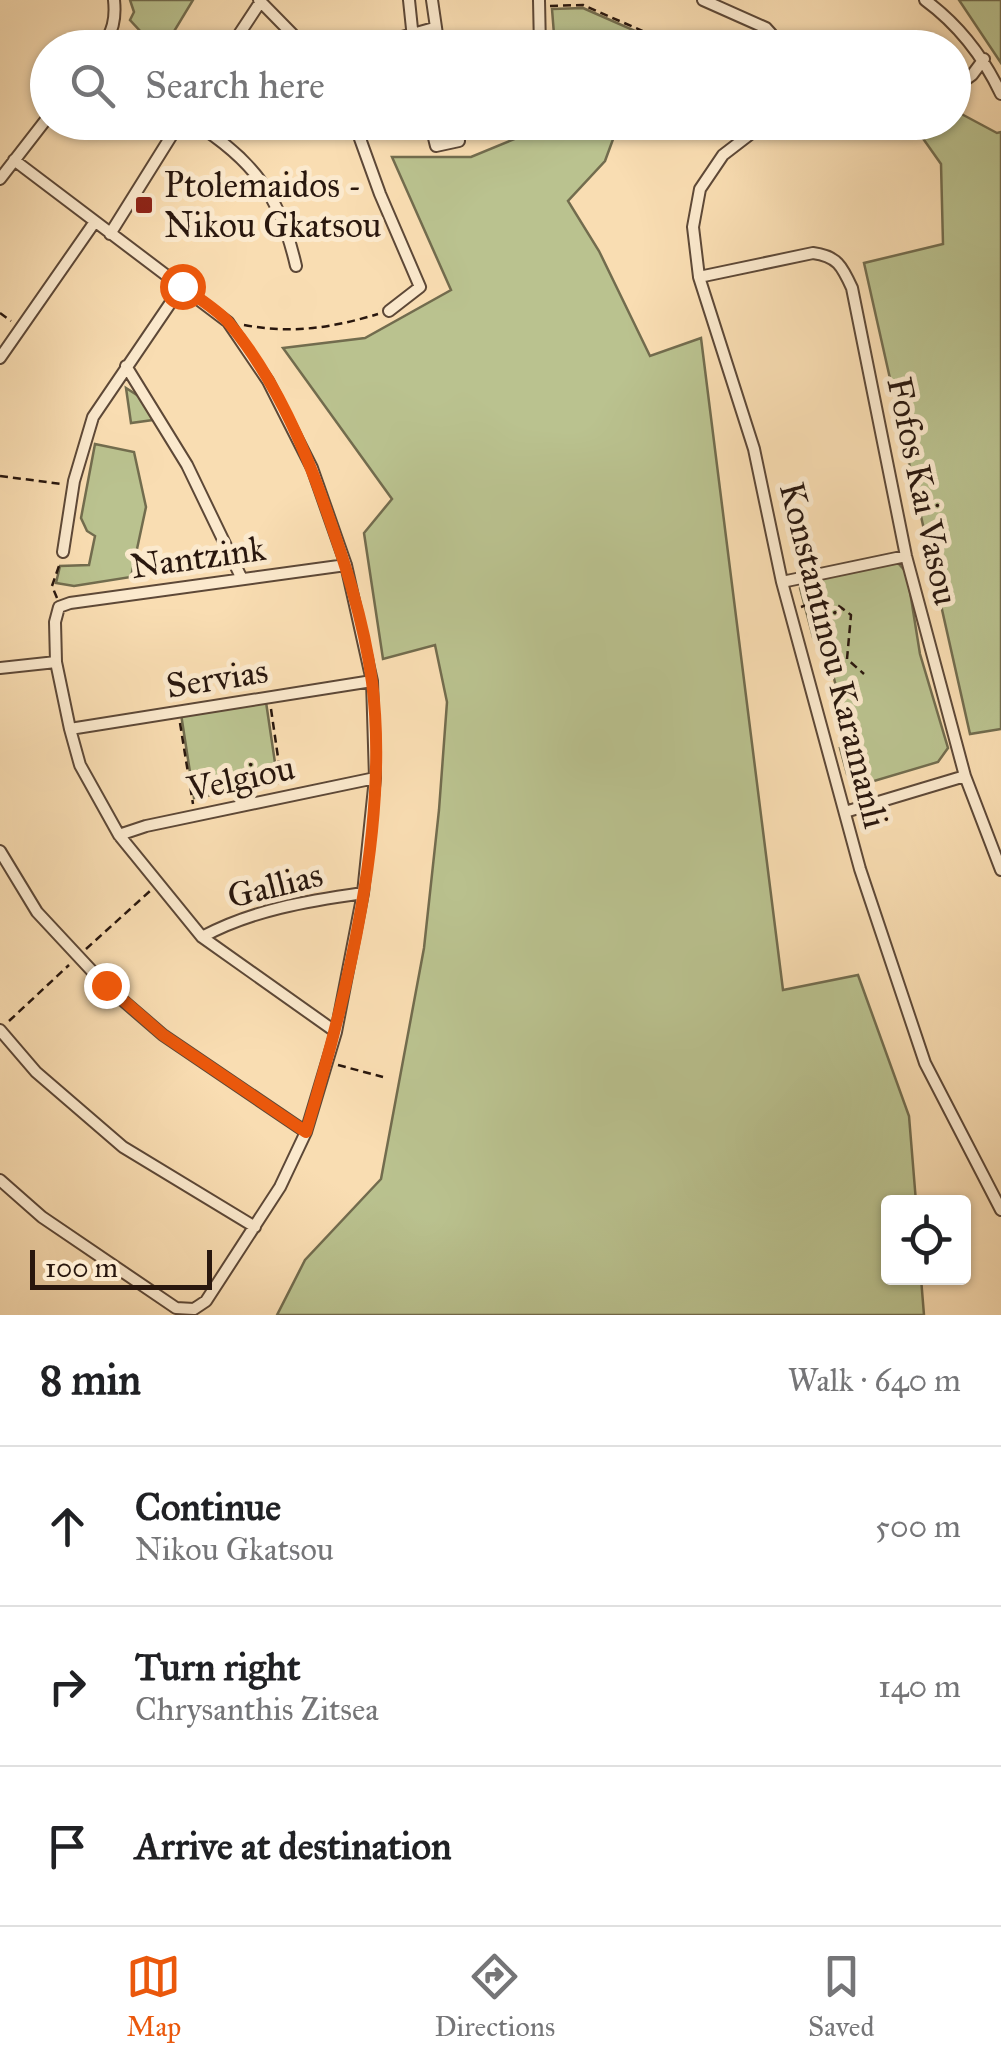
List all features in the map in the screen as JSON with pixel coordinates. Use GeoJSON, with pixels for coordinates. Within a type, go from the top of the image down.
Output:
{"type":"FeatureCollection","features":[{"type":"Feature","properties":{"kind":"street"},"geometry":{"type":"LineString","coordinates":[[112,30],[116,16],[114,0]]}},
{"type":"Feature","properties":{"kind":"street"},"geometry":{"type":"LineString","coordinates":[[408,0],[411,30]]}},
{"type":"Feature","properties":{"kind":"street"},"geometry":{"type":"LineString","coordinates":[[426,30],[434,28],[432,0]]}},
{"type":"Feature","properties":{"kind":"street"},"geometry":{"type":"LineString","coordinates":[[703,0],[768,30]]}},
{"type":"Feature","properties":{"kind":"street"},"geometry":{"type":"LineString","coordinates":[[926,0],[959,30]]}},
{"type":"Feature","properties":{"kind":"street"},"geometry":{"type":"LineString","coordinates":[[241,30],[260,1],[288,30]]}},
{"type":"Feature","properties":{"kind":"street"},"geometry":{"type":"LineString","coordinates":[[539,3],[540,30]]}},
{"type":"Feature","properties":{"kind":"street"},"geometry":{"type":"LineString","coordinates":[[971,44],[984,58],[1001,94]]}},
{"type":"Feature","properties":{"kind":"street"},"geometry":{"type":"LineString","coordinates":[[971,76],[984,58]]}},
{"type":"Feature","properties":{"kind":"street"},"geometry":{"type":"LineString","coordinates":[[0,179],[30,140]]}},
{"type":"Feature","properties":{"kind":"street"},"geometry":{"type":"LineString","coordinates":[[110,234],[169,140]]}},
{"type":"Feature","properties":{"kind":"street"},"geometry":{"type":"LineString","coordinates":[[221,140],[266,186],[281,213],[296,266]]}},
{"type":"Feature","properties":{"kind":"street"},"geometry":{"type":"LineString","coordinates":[[360,140],[420,286],[389,311]]}},
{"type":"Feature","properties":{"kind":"street"},"geometry":{"type":"LineString","coordinates":[[434,140],[436,146],[459,140]]}},
{"type":"Feature","properties":{"kind":"street","name":"Konstantinou Karamanli"},"geometry":{"type":"LineString","coordinates":[[743,140],[723,155],[700,189],[694,227],[698,277],[754,449],[782,582],[860,869],[925,1063],[1001,1210]]}},
{"type":"Feature","properties":{"kind":"street"},"geometry":{"type":"LineString","coordinates":[[0,1180],[42,1217],[176,1308],[194,1309],[206,1301],[280,1187],[306,1132],[336,1032],[363,893],[375,778],[372,682],[346,565],[312,468],[268,382],[228,322],[14,160]]}},
{"type":"Feature","properties":{"kind":"street"},"geometry":{"type":"LineString","coordinates":[[0,358],[94,223]]}},
{"type":"Feature","properties":{"kind":"street","name":"Fofos Kai Vasou"},"geometry":{"type":"LineString","coordinates":[[698,277],[813,253],[831,255],[842,266],[852,288],[906,556],[965,776],[1001,870]]}},
{"type":"Feature","properties":{"kind":"street"},"geometry":{"type":"LineString","coordinates":[[63,552],[73,486],[92,417],[182,286]]}},
{"type":"Feature","properties":{"kind":"street"},"geometry":{"type":"LineString","coordinates":[[126,366],[187,465],[240,578]]}},
{"type":"Feature","properties":{"kind":"street"},"geometry":{"type":"LineString","coordinates":[[782,582],[906,556]]}},
{"type":"Feature","properties":{"kind":"street","name":"Nantzink"},"geometry":{"type":"LineString","coordinates":[[59,607],[346,565]]}},
{"type":"Feature","properties":{"kind":"street"},"geometry":{"type":"LineString","coordinates":[[59,607],[55,622],[56,662],[70,729],[80,764],[120,835],[202,936],[336,1032]]}},
{"type":"Feature","properties":{"kind":"street"},"geometry":{"type":"LineString","coordinates":[[0,668],[56,662]]}},
{"type":"Feature","properties":{"kind":"street","name":"Servias"},"geometry":{"type":"LineString","coordinates":[[70,729],[372,682]]}},
{"type":"Feature","properties":{"kind":"street"},"geometry":{"type":"LineString","coordinates":[[845,812],[965,776]]}},
{"type":"Feature","properties":{"kind":"street","name":"Velgiou"},"geometry":{"type":"LineString","coordinates":[[120,835],[375,778]]}},
{"type":"Feature","properties":{"kind":"street"},"geometry":{"type":"LineString","coordinates":[[0,851],[37,912],[106,985],[163,1035],[306,1132]]}},
{"type":"Feature","properties":{"kind":"street","name":"Gallias"},"geometry":{"type":"LineString","coordinates":[[202,936],[236,918],[363,893]]}},
{"type":"Feature","properties":{"kind":"street"},"geometry":{"type":"LineString","coordinates":[[0,1030],[36,1072],[123,1147],[255,1227]]}},
{"type":"Feature","properties":{"kind":"path"},"geometry":{"type":"LineString","coordinates":[[539,3],[583,5],[640,30]]}},
{"type":"Feature","properties":{"kind":"path"},"geometry":{"type":"LineString","coordinates":[[228,322],[278,332],[327,328],[389,311]]}},
{"type":"Feature","properties":{"kind":"path"},"geometry":{"type":"LineString","coordinates":[[0,313],[20,326]]}},
{"type":"Feature","properties":{"kind":"path"},"geometry":{"type":"LineString","coordinates":[[0,476],[73,486]]}},
{"type":"Feature","properties":{"kind":"path"},"geometry":{"type":"LineString","coordinates":[[59,607],[52,586],[63,552]]}},
{"type":"Feature","properties":{"kind":"path"},"geometry":{"type":"LineString","coordinates":[[790,611],[832,600],[851,615],[847,658],[864,674]]}},
{"type":"Feature","properties":{"kind":"path"},"geometry":{"type":"LineString","coordinates":[[270,698],[284,797]]}},
{"type":"Feature","properties":{"kind":"path"},"geometry":{"type":"LineString","coordinates":[[178,712],[194,816]]}},
{"type":"Feature","properties":{"kind":"path"},"geometry":{"type":"LineString","coordinates":[[327,1062],[383,1078]]}},
{"type":"Feature","properties":{"kind":"green space"},"geometry":{"type":"Polygon","coordinates":[[[130,0],[193,0],[175,30],[139,30],[130,20],[134,12],[130,0]]]}},
{"type":"Feature","properties":{"kind":"green space"},"geometry":{"type":"Polygon","coordinates":[[[959,0],[1001,0],[1001,63],[959,0]]]}},
{"type":"Feature","properties":{"kind":"green space"},"geometry":{"type":"Polygon","coordinates":[[[583,8],[633,30],[554,30],[552,9],[583,8]]]}},
{"type":"Feature","properties":{"kind":"green space"},"geometry":{"type":"Polygon","coordinates":[[[971,119],[1001,132],[1001,729],[970,734],[864,263],[943,244],[941,164],[924,140],[971,140],[971,119]]]}},
{"type":"Feature","properties":{"kind":"green space"},"geometry":{"type":"Polygon","coordinates":[[[512,140],[613,140],[605,161],[568,201],[599,251],[650,356],[701,338],[783,990],[858,975],[909,1116],[915,1195],[881,1195],[881,1285],[922,1285],[924,1315],[277,1315],[305,1260],[381,1179],[424,948],[439,810],[447,702],[435,645],[383,659],[364,533],[392,499],[283,348],[365,338],[451,290],[392,157],[471,157],[512,140]]]}},
{"type":"Feature","properties":{"kind":"green space"},"geometry":{"type":"Polygon","coordinates":[[[126,388],[140,397],[153,420],[131,423],[126,388]]]}},
{"type":"Feature","properties":{"kind":"green space"},"geometry":{"type":"Polygon","coordinates":[[[95,444],[134,452],[146,507],[131,577],[74,586],[56,583],[60,566],[89,565],[95,536],[87,531],[81,518],[95,444]]]}},
{"type":"Feature","properties":{"kind":"green space"},"geometry":{"type":"Polygon","coordinates":[[[897,562],[907,573],[920,654],[948,748],[938,762],[864,784],[855,783],[847,774],[840,748],[851,746],[823,635],[813,637],[800,588],[807,579],[897,562]]]}},
{"type":"Feature","properties":{"kind":"green space"},"geometry":{"type":"Polygon","coordinates":[[[266,702],[278,783],[194,798],[181,714],[266,702]]]}},
{"type":"Feature","properties":{"kind":"place","name":"Ptolemaidos - Nikou Gkatsou"},"geometry":{"type":"Point","coordinates":[144,205]}},
{"type":"Feature","properties":{"kind":"route"},"geometry":{"type":"LineString","coordinates":[[106,985],[163,1035],[306,1132],[336,1032],[363,893],[375,778],[372,682],[346,565],[312,468],[268,382],[228,322],[182,286]]}}]}
